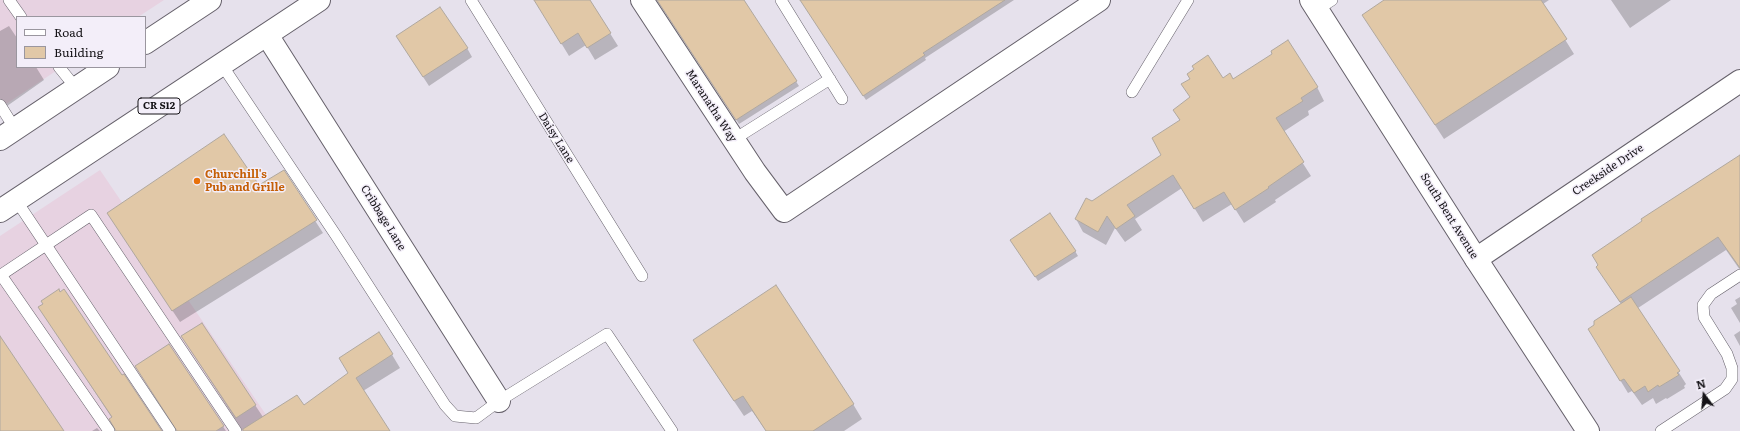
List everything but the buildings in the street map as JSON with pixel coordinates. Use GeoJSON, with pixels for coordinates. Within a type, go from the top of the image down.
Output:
{"type":"FeatureCollection","features":[{"type":"Feature","properties":{"kind":"street"},"geometry":{"type":"LineString","coordinates":[[146,41],[210,0]]}},
{"type":"Feature","properties":{"kind":"street","name":"CR S12"},"geometry":{"type":"LineString","coordinates":[[8,206],[318,0]]}},
{"type":"Feature","properties":{"kind":"street","name":"Maranatha Way"},"geometry":{"type":"LineString","coordinates":[[642,0],[733,140],[784,211],[1099,0]]}},
{"type":"Feature","properties":{"kind":"street","name":"South Bent Avenue"},"geometry":{"type":"LineString","coordinates":[[1320,3],[1476,259],[1588,431]]}},
{"type":"Feature","properties":{"kind":"street","name":"Cribbage Lane"},"geometry":{"type":"LineString","coordinates":[[267,35],[499,401]]}},
{"type":"Feature","properties":{"kind":"street"},"geometry":{"type":"LineString","coordinates":[[7,134],[106,68]]}},
{"type":"Feature","properties":{"kind":"street","name":"Creekside Drive"},"geometry":{"type":"LineString","coordinates":[[1476,259],[1740,81]]}},
{"type":"Feature","properties":{"kind":"lane"},"geometry":{"type":"LineString","coordinates":[[9,0],[20,16]]}},
{"type":"Feature","properties":{"kind":"lane","name":"Daisy Lane"},"geometry":{"type":"LineString","coordinates":[[471,0],[642,276]]}},
{"type":"Feature","properties":{"kind":"lane"},"geometry":{"type":"LineString","coordinates":[[780,0],[842,98]]}},
{"type":"Feature","properties":{"kind":"lane"},"geometry":{"type":"LineString","coordinates":[[1132,92],[1188,0]]}},
{"type":"Feature","properties":{"kind":"lane"},"geometry":{"type":"LineString","coordinates":[[222,64],[290,165],[445,405],[455,416],[476,418],[499,401],[607,334],[672,431]]}},
{"type":"Feature","properties":{"kind":"lane"},"geometry":{"type":"LineString","coordinates":[[60,68],[76,88]]}},
{"type":"Feature","properties":{"kind":"lane"},"geometry":{"type":"LineString","coordinates":[[733,140],[830,79]]}},
{"type":"Feature","properties":{"kind":"lane"},"geometry":{"type":"LineString","coordinates":[[0,105],[7,134]]}},
{"type":"Feature","properties":{"kind":"lane"},"geometry":{"type":"LineString","coordinates":[[8,206],[46,245],[170,431]]}},
{"type":"Feature","properties":{"kind":"lane"},"geometry":{"type":"LineString","coordinates":[[109,431],[1,275],[91,215],[236,431]]}},
{"type":"Feature","properties":{"kind":"lane"},"geometry":{"type":"LineString","coordinates":[[1661,431],[1725,389],[1732,380],[1732,368],[1727,354],[1704,317],[1703,304],[1711,294],[1740,275]]}},
{"type":"Feature","properties":{"kind":"shaded area"},"geometry":{"type":"Polygon","coordinates":[[[0,0],[164,0],[140,16],[16,16],[16,68],[60,68],[0,108],[0,0]]]}},
{"type":"Feature","properties":{"kind":"shaded area"},"geometry":{"type":"Polygon","coordinates":[[[100,170],[277,431],[0,431],[0,236],[100,170]]]}},
{"type":"Feature","properties":{"kind":"place","name":"Churchill's Pub and Grille"},"geometry":{"type":"Point","coordinates":[197,181]}}]}
